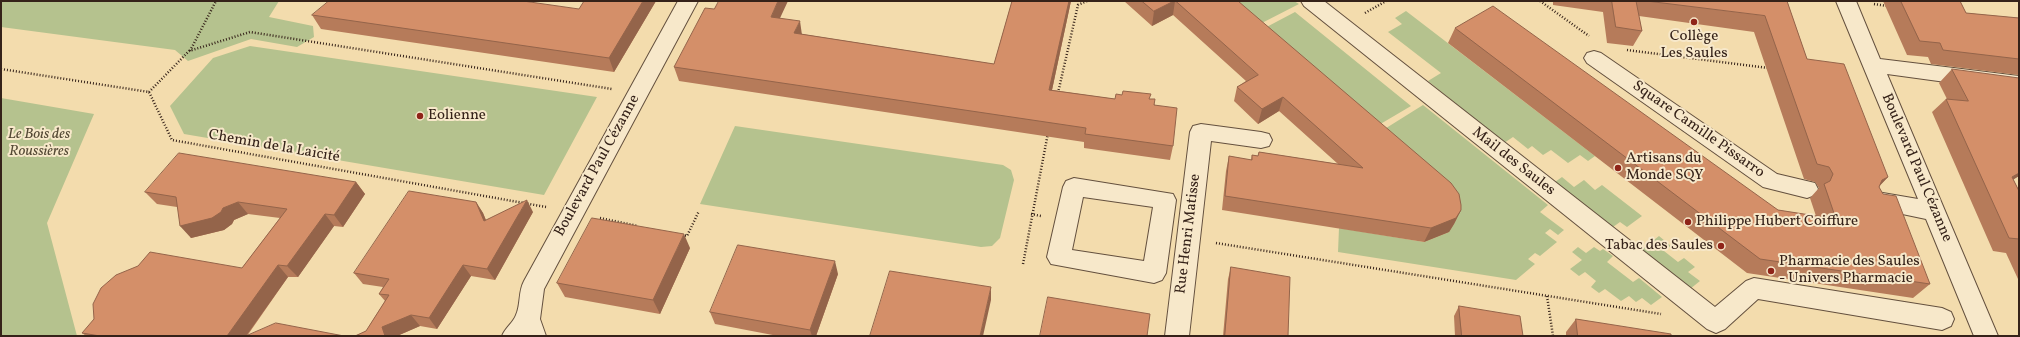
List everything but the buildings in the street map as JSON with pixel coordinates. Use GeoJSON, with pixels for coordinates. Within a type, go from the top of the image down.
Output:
{"type":"FeatureCollection","features":[{"type":"Feature","properties":{"kind":"street","name":"Boulevard Paul Cézanne"},"geometry":{"type":"LineString","coordinates":[[525,330],[532,288],[688,1]]}},
{"type":"Feature","properties":{"kind":"street","name":"Mail des Saules"},"geometry":{"type":"LineString","coordinates":[[1311,1],[1717,329]]}},
{"type":"Feature","properties":{"kind":"street","name":"Boulevard Paul Cézanne"},"geometry":{"type":"LineString","coordinates":[[1846,1],[1986,336]]}},
{"type":"Feature","properties":{"kind":"street","name":"Square Camille Pissarro"},"geometry":{"type":"LineString","coordinates":[[1594,48],[1771,181],[1807,189]]}},
{"type":"Feature","properties":{"kind":"street"},"geometry":{"type":"LineString","coordinates":[[1873,65],[2019,84]]}},
{"type":"Feature","properties":{"kind":"street","name":"Rue Henri Matisse"},"geometry":{"type":"LineString","coordinates":[[1177,336],[1201,132],[1261,140]]}},
{"type":"Feature","properties":{"kind":"street"},"geometry":{"type":"LineString","coordinates":[[1074,187],[1165,200],[1154,273],[1059,257],[1074,187]]}},
{"type":"Feature","properties":{"kind":"street"},"geometry":{"type":"LineString","coordinates":[[1877,201],[1934,211]]}},
{"type":"Feature","properties":{"kind":"street"},"geometry":{"type":"LineString","coordinates":[[1717,329],[1754,288],[1942,319]]}},
{"type":"Feature","properties":{"kind":"path"},"geometry":{"type":"LineString","coordinates":[[1,69],[149,92],[189,51],[216,1]]}},
{"type":"Feature","properties":{"kind":"path"},"geometry":{"type":"LineString","coordinates":[[1056,99],[1078,6],[1087,1]]}},
{"type":"Feature","properties":{"kind":"path"},"geometry":{"type":"LineString","coordinates":[[1540,1],[1594,48]]}},
{"type":"Feature","properties":{"kind":"path"},"geometry":{"type":"LineString","coordinates":[[1873,4],[1889,6]]}},
{"type":"Feature","properties":{"kind":"path"},"geometry":{"type":"LineString","coordinates":[[189,51],[250,32],[610,88],[632,104]]}},
{"type":"Feature","properties":{"kind":"path"},"geometry":{"type":"LineString","coordinates":[[1622,49],[1769,68]]}},
{"type":"Feature","properties":{"kind":"path","name":"Chemin de la Laicité"},"geometry":{"type":"LineString","coordinates":[[149,92],[172,140],[572,213]]}},
{"type":"Feature","properties":{"kind":"path"},"geometry":{"type":"LineString","coordinates":[[1023,264],[1049,130]]}},
{"type":"Feature","properties":{"kind":"path"},"geometry":{"type":"LineString","coordinates":[[680,234],[687,236],[699,211]]}},
{"type":"Feature","properties":{"kind":"path"},"geometry":{"type":"LineString","coordinates":[[572,213],[641,227]]}},
{"type":"Feature","properties":{"kind":"path"},"geometry":{"type":"LineString","coordinates":[[1188,239],[1662,314]]}},
{"type":"Feature","properties":{"kind":"path"},"geometry":{"type":"LineString","coordinates":[[1547,296],[1553,336]]}},
{"type":"Feature","properties":{"kind":"green space"},"geometry":{"type":"Polygon","coordinates":[[[1,1],[279,1],[269,17],[313,26],[314,37],[297,47],[251,39],[188,61],[175,50],[1,27],[1,1]]]}},
{"type":"Feature","properties":{"kind":"green space"},"geometry":{"type":"Polygon","coordinates":[[[1226,1],[1294,1],[1299,4],[1256,26],[1226,1]]]}},
{"type":"Feature","properties":{"kind":"green space"},"geometry":{"type":"Polygon","coordinates":[[[1406,11],[1595,156],[1588,161],[1580,155],[1568,163],[1551,150],[1543,155],[1532,146],[1528,149],[1513,137],[1504,143],[1428,81],[1441,73],[1388,32],[1402,24],[1395,18],[1406,11]]]}},
{"type":"Feature","properties":{"kind":"green space"},"geometry":{"type":"Polygon","coordinates":[[[1295,12],[1411,106],[1377,126],[1259,31],[1295,12]]]}},
{"type":"Feature","properties":{"kind":"green space"},"geometry":{"type":"Polygon","coordinates":[[[250,46],[597,97],[544,195],[184,134],[170,106],[213,58],[250,46]]]}},
{"type":"Feature","properties":{"kind":"green space","name":"Le Bois des Roussières"},"geometry":{"type":"Polygon","coordinates":[[[1,98],[94,114],[47,223],[77,336],[1,336],[1,98]]]}},
{"type":"Feature","properties":{"kind":"green space"},"geometry":{"type":"Polygon","coordinates":[[[1423,105],[1548,205],[1540,212],[1564,230],[1558,235],[1550,229],[1545,233],[1557,242],[1540,256],[1535,253],[1528,259],[1535,264],[1516,280],[1338,252],[1339,228],[1424,242],[1449,232],[1383,130],[1423,105]]]}},
{"type":"Feature","properties":{"kind":"green space"},"geometry":{"type":"Polygon","coordinates":[[[735,126],[1003,165],[1011,170],[1014,180],[1000,238],[992,246],[981,247],[700,204],[735,126]]]}},
{"type":"Feature","properties":{"kind":"green space"},"geometry":{"type":"Polygon","coordinates":[[[1562,177],[1574,187],[1584,180],[1595,190],[1602,185],[1642,216],[1627,227],[1620,222],[1613,227],[1555,182],[1562,177]]]}},
{"type":"Feature","properties":{"kind":"green space"},"geometry":{"type":"Polygon","coordinates":[[[1659,236],[1671,246],[1664,251],[1678,262],[1684,258],[1695,267],[1688,272],[1700,281],[1690,289],[1641,250],[1659,236]]]}},
{"type":"Feature","properties":{"kind":"green space"},"geometry":{"type":"Polygon","coordinates":[[[1578,247],[1586,253],[1594,247],[1600,251],[1603,249],[1613,256],[1607,262],[1633,282],[1639,278],[1662,297],[1651,305],[1642,298],[1636,302],[1629,296],[1621,301],[1605,289],[1599,293],[1591,287],[1596,281],[1585,272],[1579,276],[1570,269],[1582,260],[1572,252],[1578,247]]]}},
{"type":"Feature","properties":{"kind":"place","name":"Collège Les Saules"},"geometry":{"type":"Point","coordinates":[1694,22]}},
{"type":"Feature","properties":{"kind":"place","name":"Eolienne"},"geometry":{"type":"Point","coordinates":[420,116]}},
{"type":"Feature","properties":{"kind":"place","name":"Artisans du Monde SQY"},"geometry":{"type":"Point","coordinates":[1618,168]}},
{"type":"Feature","properties":{"kind":"place","name":"Philippe Hubert Coiffure"},"geometry":{"type":"Point","coordinates":[1688,222]}},
{"type":"Feature","properties":{"kind":"place","name":"Tabac des Saules"},"geometry":{"type":"Point","coordinates":[1721,246]}},
{"type":"Feature","properties":{"kind":"place","name":"Pharmacie des Saules - Univers Pharmacie"},"geometry":{"type":"Point","coordinates":[1771,271]}}]}
